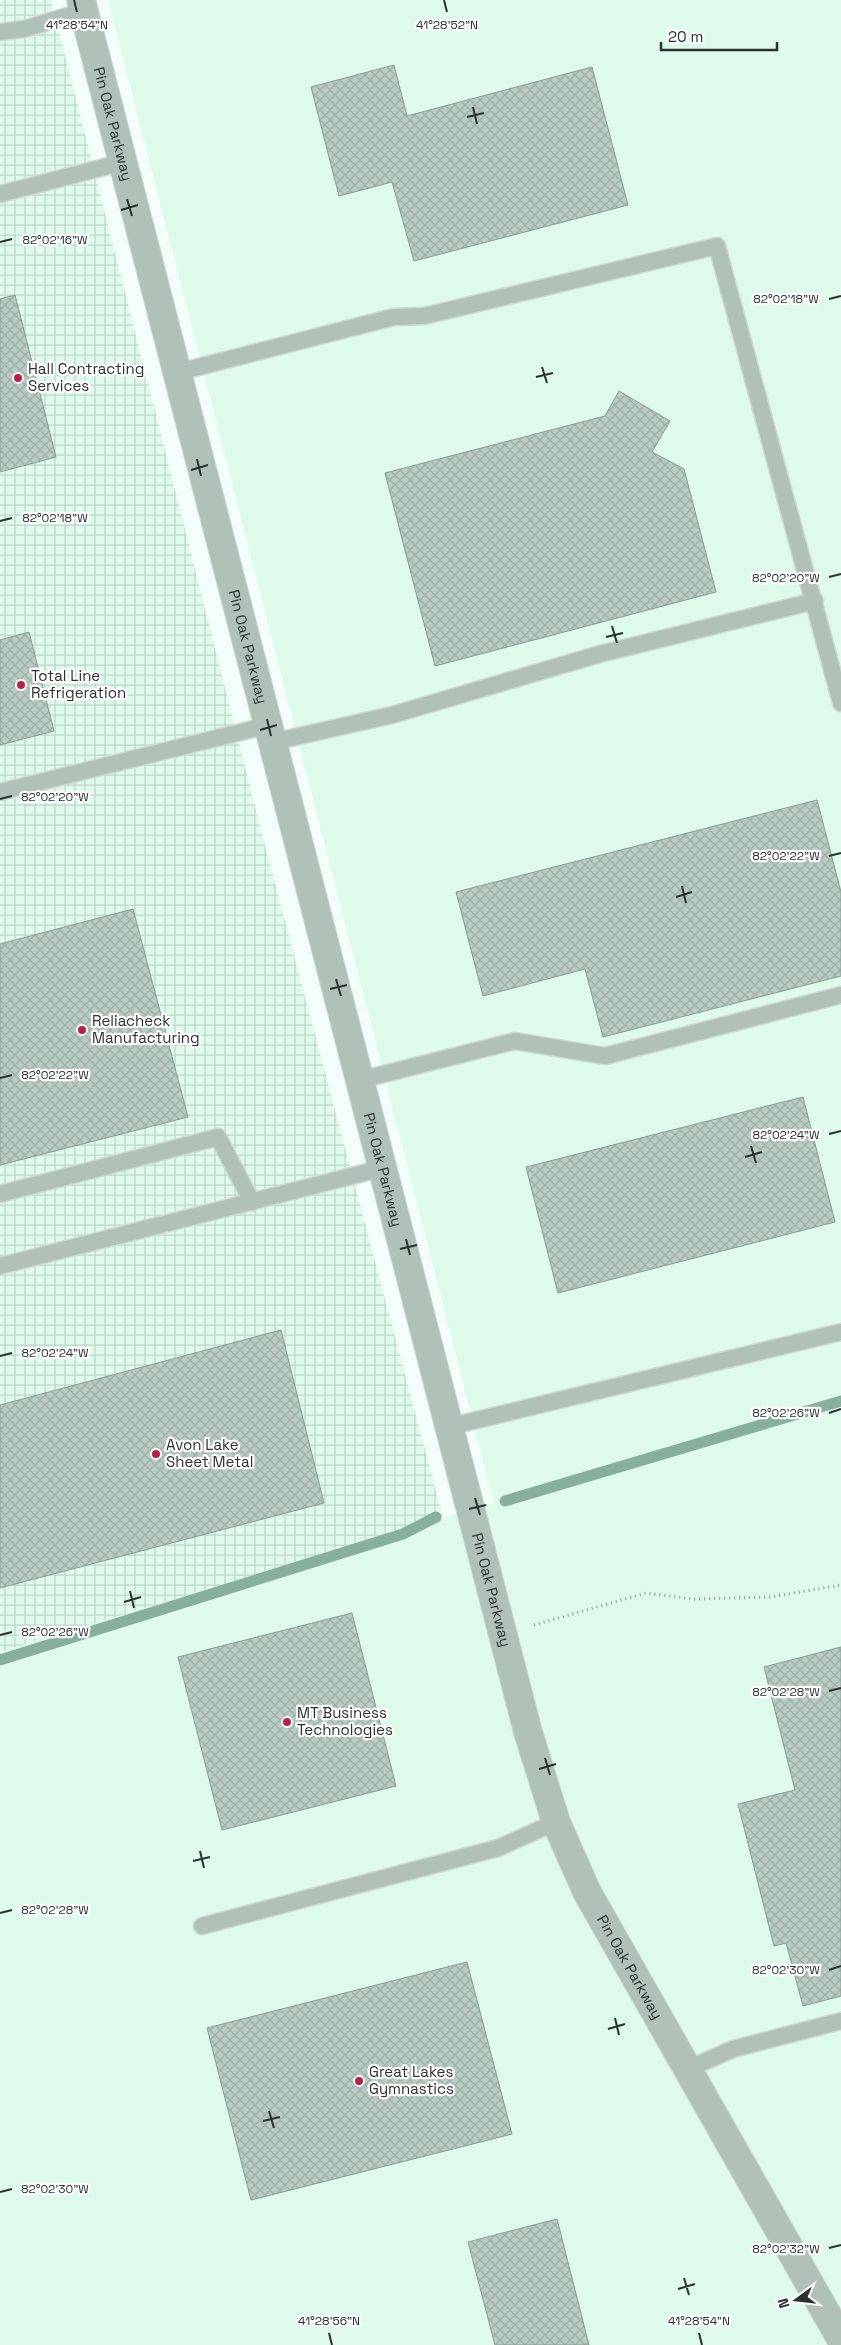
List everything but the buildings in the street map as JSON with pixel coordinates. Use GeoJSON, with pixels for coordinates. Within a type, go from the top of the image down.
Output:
{"type":"FeatureCollection","features":[{"type":"Feature","properties":{"kind":"street","name":"Pin Oak Parkway"},"geometry":{"type":"LineString","coordinates":[[83,5],[179,372],[448,1427],[528,1732],[556,1822],[587,1892],[841,2339]]}},
{"type":"Feature","properties":{"kind":"lane"},"geometry":{"type":"LineString","coordinates":[[0,32],[24,29],[83,5]]}},
{"type":"Feature","properties":{"kind":"lane"},"geometry":{"type":"LineString","coordinates":[[0,194],[124,162]]}},
{"type":"Feature","properties":{"kind":"lane"},"geometry":{"type":"LineString","coordinates":[[179,372],[394,317],[424,316],[718,246],[841,703]]}},
{"type":"Feature","properties":{"kind":"lane"},"geometry":{"type":"LineString","coordinates":[[0,792],[271,734],[392,714],[600,654],[815,601]]}},
{"type":"Feature","properties":{"kind":"lane"},"geometry":{"type":"LineString","coordinates":[[360,1080],[515,1041],[605,1056],[841,996]]}},
{"type":"Feature","properties":{"kind":"lane"},"geometry":{"type":"LineString","coordinates":[[0,1194],[218,1137],[252,1202]]}},
{"type":"Feature","properties":{"kind":"lane"},"geometry":{"type":"LineString","coordinates":[[0,1266],[383,1168]]}},
{"type":"Feature","properties":{"kind":"lane"},"geometry":{"type":"LineString","coordinates":[[448,1427],[841,1332]]}},
{"type":"Feature","properties":{"kind":"lane"},"geometry":{"type":"LineString","coordinates":[[202,1926],[498,1848],[556,1822]]}},
{"type":"Feature","properties":{"kind":"lane"},"geometry":{"type":"LineString","coordinates":[[688,2069],[733,2049],[841,2021]]}},
{"type":"Feature","properties":{"kind":"path"},"geometry":{"type":"LineString","coordinates":[[502,1634],[646,1593],[693,1599],[770,1597],[841,1586]]}},
{"type":"Feature","properties":{"kind":"shaded area"},"geometry":{"type":"Polygon","coordinates":[[[0,0],[51,0],[263,838],[443,1518],[0,1652],[0,0]]]}},
{"type":"Feature","properties":{"kind":"shaded area"},"geometry":{"type":"Polygon","coordinates":[[[108,0],[841,0],[841,2345],[0,2345],[0,1652],[494,1503],[108,0]]]}},
{"type":"Feature","properties":{"kind":"waterway"},"geometry":{"type":"LineString","coordinates":[[505,1501],[841,1401]]}},
{"type":"Feature","properties":{"kind":"waterway"},"geometry":{"type":"LineString","coordinates":[[0,1660],[403,1534],[436,1517]]}},
{"type":"Feature","properties":{"kind":"place","name":"Hall Contracting Services"},"geometry":{"type":"Point","coordinates":[18,378]}},
{"type":"Feature","properties":{"kind":"place","name":"Total Line Refrigeration"},"geometry":{"type":"Point","coordinates":[21,685]}},
{"type":"Feature","properties":{"kind":"place","name":"Reliacheck Manufacturing"},"geometry":{"type":"Point","coordinates":[82,1030]}},
{"type":"Feature","properties":{"kind":"place","name":"Avon Lake Sheet Metal"},"geometry":{"type":"Point","coordinates":[156,1454]}},
{"type":"Feature","properties":{"kind":"place","name":"MT Business Technologies"},"geometry":{"type":"Point","coordinates":[287,1722]}},
{"type":"Feature","properties":{"kind":"place","name":"Great Lakes Gymnastics"},"geometry":{"type":"Point","coordinates":[359,2081]}}]}
